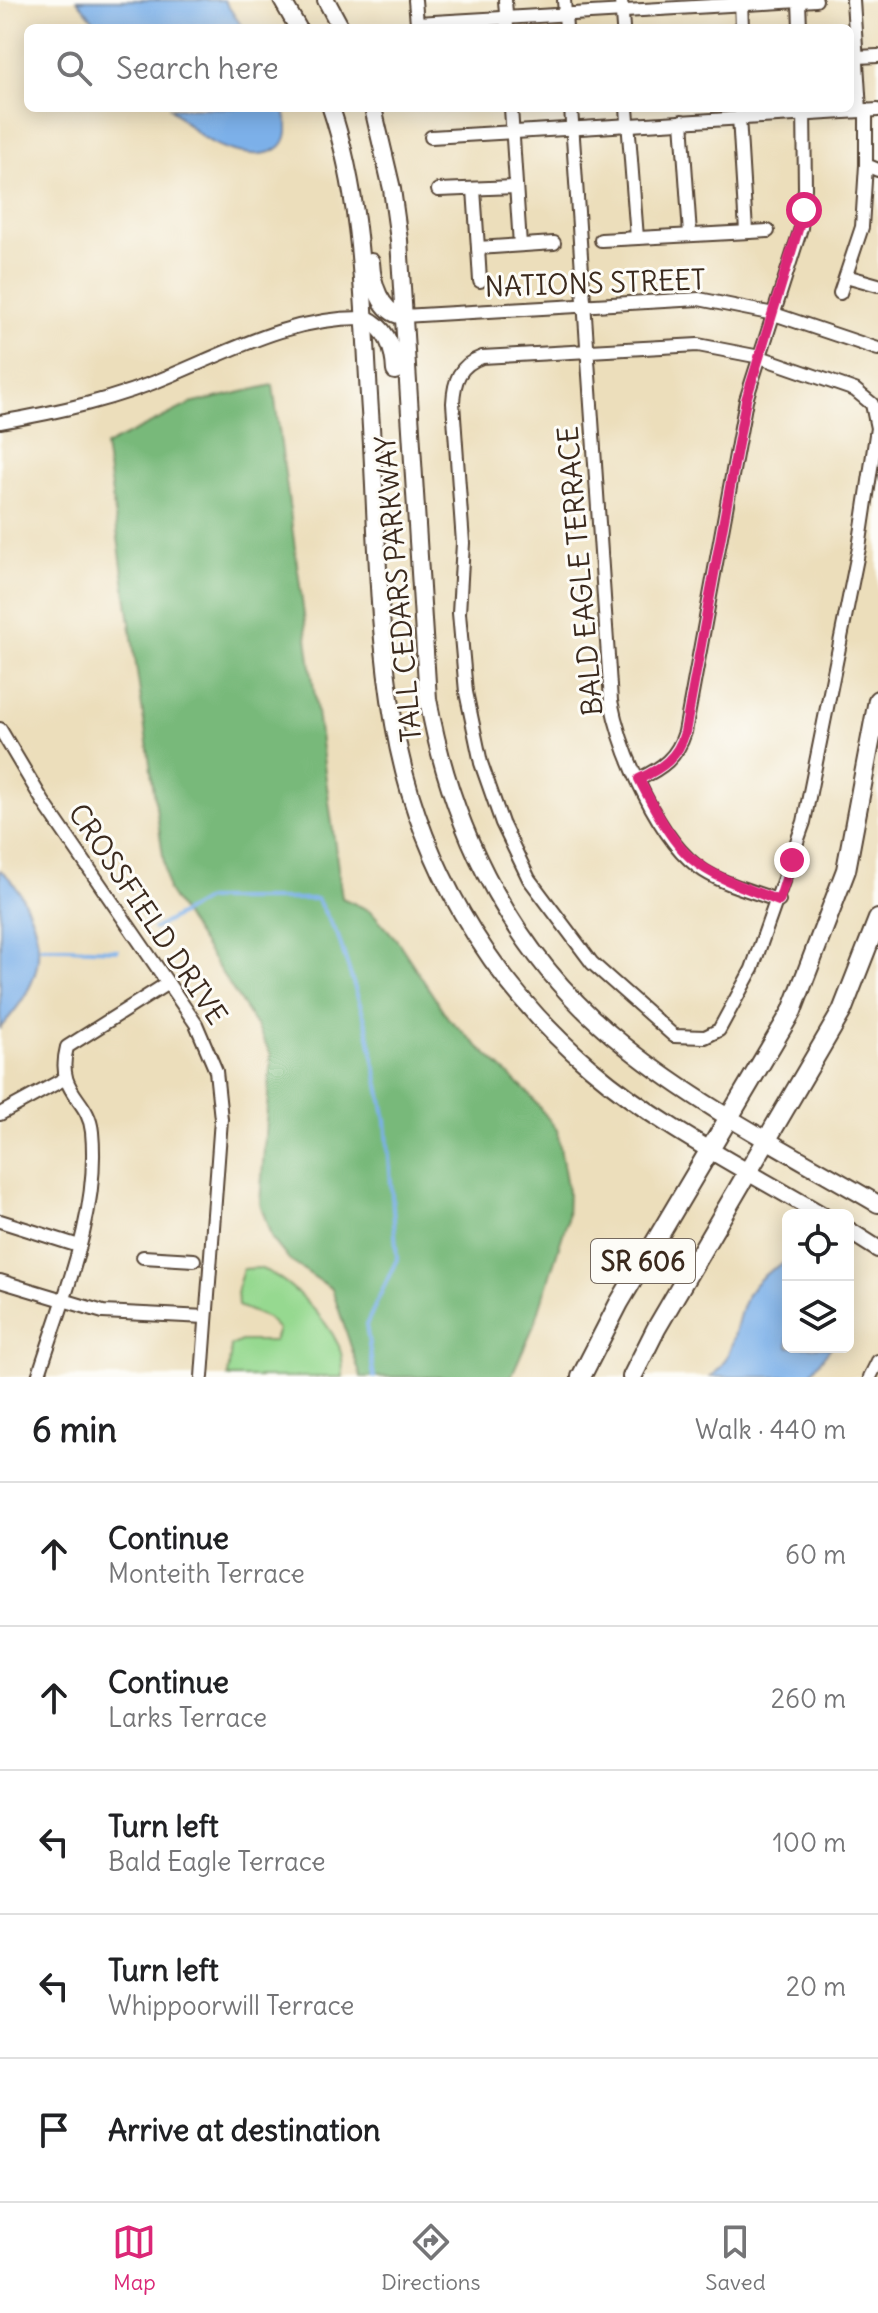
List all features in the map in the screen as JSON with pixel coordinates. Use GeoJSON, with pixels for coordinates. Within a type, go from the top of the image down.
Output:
{"type":"FeatureCollection","features":[{"type":"Feature","properties":{"kind":"main road"},"geometry":{"type":"LineString","coordinates":[[282,0],[296,24]]}},
{"type":"Feature","properties":{"kind":"main road"},"geometry":{"type":"LineString","coordinates":[[326,0],[339,24]]}},
{"type":"Feature","properties":{"kind":"main road","name":"TALL CEDARS PARKWAY"},"geometry":{"type":"LineString","coordinates":[[332,112],[342,140],[356,209],[387,677],[404,769],[433,856],[476,937],[531,1009],[611,1084],[812,1209]]}},
{"type":"Feature","properties":{"kind":"main road","name":"TALL CEDARS PARKWAY"},"geometry":{"type":"LineString","coordinates":[[374,112],[392,189],[428,699],[443,770],[473,850],[505,910],[565,990],[625,1047],[730,1116],[878,1204]]}},
{"type":"Feature","properties":{"kind":"main road"},"geometry":{"type":"LineString","coordinates":[[356,209],[368,224],[376,289],[392,313],[403,316]]}},
{"type":"Feature","properties":{"kind":"main road"},"geometry":{"type":"LineString","coordinates":[[365,318],[376,323],[393,348],[398,399],[409,415]]}},
{"type":"Feature","properties":{"kind":"main road","name":"SR 606"},"geometry":{"type":"LineString","coordinates":[[581,1377],[619,1303],[792,1011],[824,932],[852,848],[875,732],[878,700]]}},
{"type":"Feature","properties":{"kind":"main road","name":"SR 606"},"geometry":{"type":"LineString","coordinates":[[632,1377],[656,1329],[842,1011],[878,919]]}},
{"type":"Feature","properties":{"kind":"main road"},"geometry":{"type":"LineString","coordinates":[[854,1234],[878,1249]]}},
{"type":"Feature","properties":{"kind":"street"},"geometry":{"type":"LineString","coordinates":[[415,0],[417,23],[566,22],[622,6],[816,0]]}},
{"type":"Feature","properties":{"kind":"street"},"geometry":{"type":"LineString","coordinates":[[505,0],[507,23]]}},
{"type":"Feature","properties":{"kind":"street"},"geometry":{"type":"LineString","coordinates":[[564,0],[566,22]]}},
{"type":"Feature","properties":{"kind":"street"},"geometry":{"type":"LineString","coordinates":[[840,293],[862,227],[872,168],[868,110],[857,57],[853,0]]}},
{"type":"Feature","properties":{"kind":"street"},"geometry":{"type":"LineString","coordinates":[[799,1],[800,24]]}},
{"type":"Feature","properties":{"kind":"street"},"geometry":{"type":"LineString","coordinates":[[741,2],[742,24]]}},
{"type":"Feature","properties":{"kind":"street"},"geometry":{"type":"LineString","coordinates":[[857,57],[878,56]]}},
{"type":"Feature","properties":{"kind":"street"},"geometry":{"type":"LineString","coordinates":[[511,112],[520,245]]}},
{"type":"Feature","properties":{"kind":"street","name":"BALD EAGLE TERRACE"},"geometry":{"type":"LineString","coordinates":[[571,112],[611,701],[622,746],[664,827],[696,866],[779,901]]}},
{"type":"Feature","properties":{"kind":"street"},"geometry":{"type":"LineString","coordinates":[[627,112],[637,238]]}},
{"type":"Feature","properties":{"kind":"street"},"geometry":{"type":"LineString","coordinates":[[431,137],[774,112]]}},
{"type":"Feature","properties":{"kind":"street"},"geometry":{"type":"LineString","coordinates":[[639,779],[666,764],[679,749],[685,732],[746,400],[803,218],[804,112]]}},
{"type":"Feature","properties":{"kind":"street"},"geometry":{"type":"LineString","coordinates":[[745,114],[746,231]]}},
{"type":"Feature","properties":{"kind":"street"},"geometry":{"type":"LineString","coordinates":[[682,121],[690,234]]}},
{"type":"Feature","properties":{"kind":"street"},"geometry":{"type":"LineString","coordinates":[[438,190],[515,187]]}},
{"type":"Feature","properties":{"kind":"street"},"geometry":{"type":"LineString","coordinates":[[474,189],[480,281]]}},
{"type":"Feature","properties":{"kind":"street"},"geometry":{"type":"LineString","coordinates":[[601,240],[768,231]]}},
{"type":"Feature","properties":{"kind":"street"},"geometry":{"type":"LineString","coordinates":[[478,248],[554,243]]}},
{"type":"Feature","properties":{"kind":"street"},"geometry":{"type":"LineString","coordinates":[[846,276],[878,284]]}},
{"type":"Feature","properties":{"kind":"street","name":"NATIONS STREET"},"geometry":{"type":"LineString","coordinates":[[403,316],[685,298],[774,314],[878,349]]}},
{"type":"Feature","properties":{"kind":"street"},"geometry":{"type":"LineString","coordinates":[[0,422],[86,404],[131,390],[273,331],[328,319],[365,318]]}},
{"type":"Feature","properties":{"kind":"street"},"geometry":{"type":"LineString","coordinates":[[698,345],[760,357],[862,394],[872,404],[877,428],[859,548],[804,822],[779,901],[752,969],[719,1030],[705,1037],[680,1038],[618,990],[568,936],[529,879],[502,823],[481,763],[466,692],[459,613],[463,543],[455,384],[462,369],[482,357],[698,345]]}},
{"type":"Feature","properties":{"kind":"street","name":"CROSSFIELD DRIVE"},"geometry":{"type":"LineString","coordinates":[[0,729],[44,803],[208,1046],[220,1095],[202,1377]]}},
{"type":"Feature","properties":{"kind":"street"},"geometry":{"type":"LineString","coordinates":[[38,1377],[86,1222],[92,1128],[64,1079],[67,1047],[168,983]]}},
{"type":"Feature","properties":{"kind":"street"},"geometry":{"type":"LineString","coordinates":[[0,1114],[64,1079]]}},
{"type":"Feature","properties":{"kind":"street"},"geometry":{"type":"LineString","coordinates":[[0,1221],[79,1246]]}},
{"type":"Feature","properties":{"kind":"street"},"geometry":{"type":"LineString","coordinates":[[143,1257],[194,1260]]}},
{"type":"Feature","properties":{"kind":"street"},"geometry":{"type":"LineString","coordinates":[[0,1281],[103,1312],[206,1317]]}},
{"type":"Feature","properties":{"kind":"street"},"geometry":{"type":"LineString","coordinates":[[870,1377],[878,1361]]}},
{"type":"Feature","properties":{"kind":"green space"},"geometry":{"type":"Polygon","coordinates":[[[273,385],[342,898],[371,911],[397,940],[448,1018],[528,1093],[557,1130],[568,1192],[567,1221],[535,1323],[511,1377],[361,1377],[332,1289],[289,1260],[272,1239],[260,1203],[271,1055],[257,1027],[168,891],[105,446],[190,404],[273,385]]]}},
{"type":"Feature","properties":{"kind":"green space"},"geometry":{"type":"Polygon","coordinates":[[[258,1268],[293,1289],[325,1323],[340,1350],[343,1377],[228,1377],[231,1346],[241,1341],[274,1341],[278,1329],[267,1318],[238,1306],[237,1289],[243,1269],[258,1268]]]}},
{"type":"Feature","properties":{"kind":"water"},"geometry":{"type":"Polygon","coordinates":[[[77,0],[224,0],[240,24],[97,24],[77,0]]]}},
{"type":"Feature","properties":{"kind":"water"},"geometry":{"type":"Polygon","coordinates":[[[174,112],[284,112],[287,125],[286,138],[280,146],[272,152],[260,154],[247,154],[219,146],[174,112]]]}},
{"type":"Feature","properties":{"kind":"water"},"geometry":{"type":"Polygon","coordinates":[[[0,870],[15,886],[34,923],[38,956],[31,985],[0,1028],[0,870]]]}},
{"type":"Feature","properties":{"kind":"water"},"geometry":{"type":"Polygon","coordinates":[[[782,1264],[782,1353],[826,1353],[808,1377],[711,1377],[723,1364],[744,1304],[764,1275],[782,1264]]]}},
{"type":"Feature","properties":{"kind":"waterway"},"geometry":{"type":"LineString","coordinates":[[154,929],[207,899],[317,899],[338,936],[367,1026],[386,1120],[397,1259],[366,1325],[374,1377]]}},
{"type":"Feature","properties":{"kind":"waterway"},"geometry":{"type":"LineString","coordinates":[[41,947],[117,950]]}},
{"type":"Feature","properties":{"kind":"route"},"geometry":{"type":"LineString","coordinates":[[792,860],[779,901],[707,873],[684,855],[673,841],[639,779],[658,770],[673,757],[685,732],[746,400],[804,210]]}}]}
